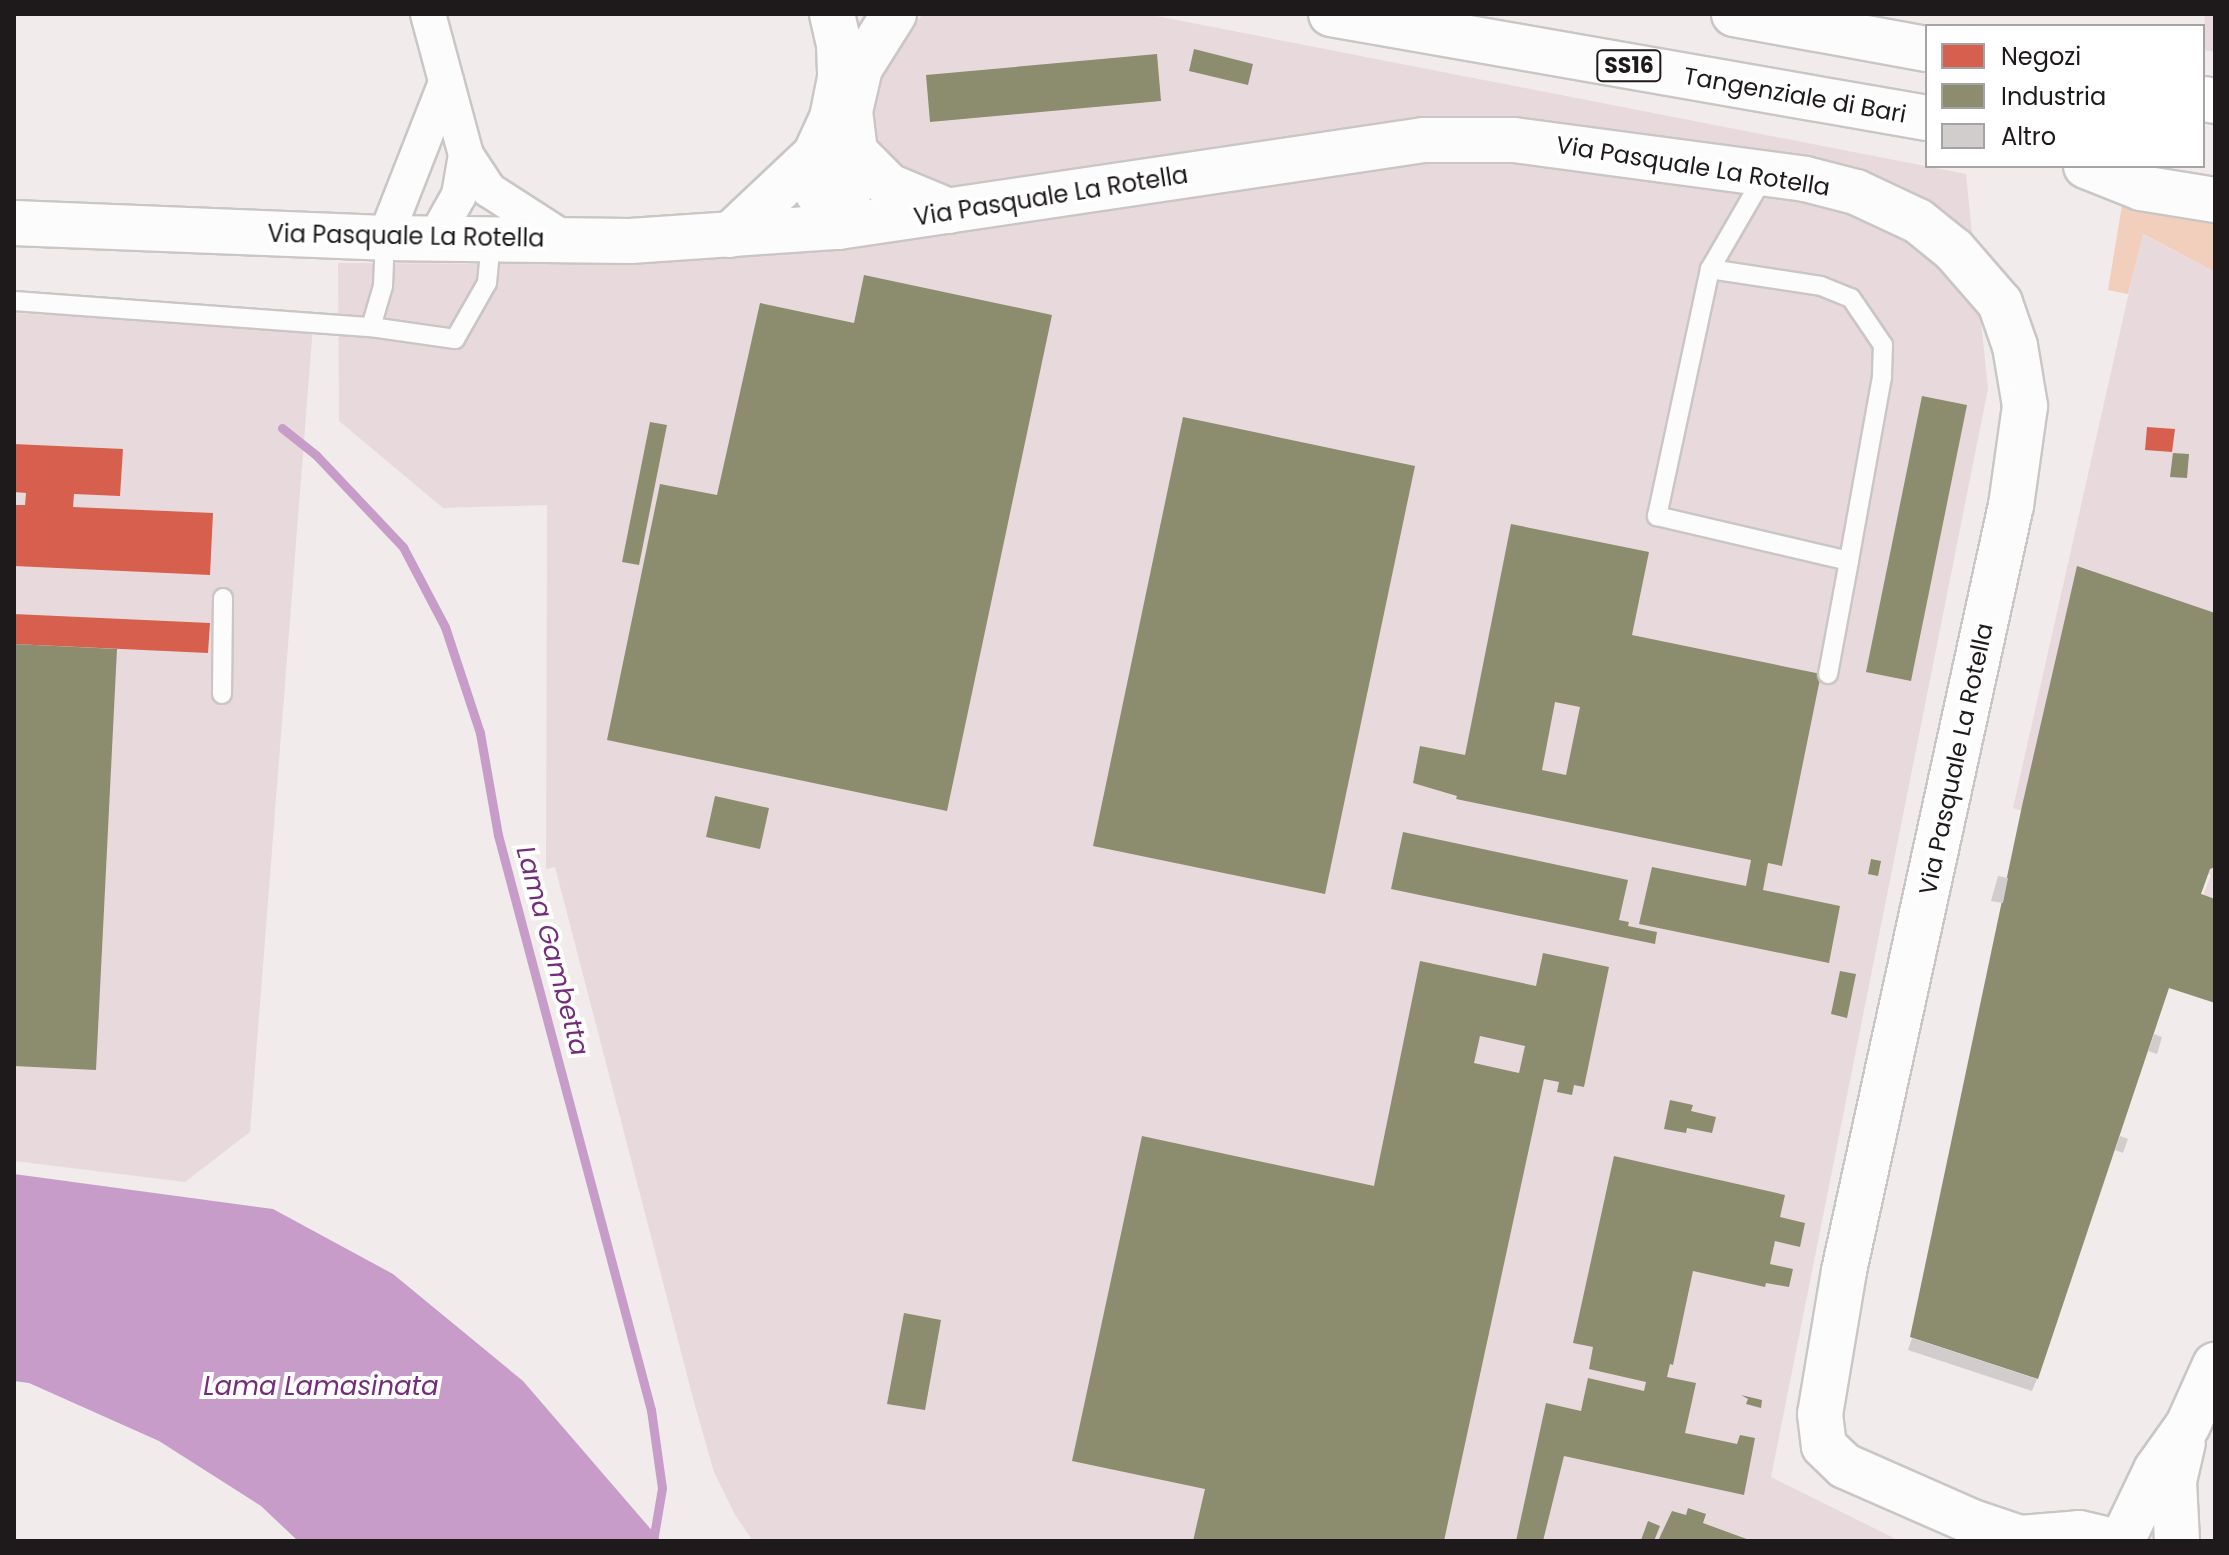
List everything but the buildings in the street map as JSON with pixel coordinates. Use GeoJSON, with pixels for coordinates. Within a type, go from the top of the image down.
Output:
{"type":"FeatureCollection","features":[{"type":"Feature","properties":{"kind":"main road"},"geometry":{"type":"LineString","coordinates":[[832,14],[839,44],[840,78],[832,118],[835,154]]}},
{"type":"Feature","properties":{"kind":"main road"},"geometry":{"type":"LineString","coordinates":[[838,227],[811,182],[835,154],[850,111],[860,68],[894,14]]}},
{"type":"Feature","properties":{"kind":"main road","name":"Tangenziale di Bari"},"geometry":{"type":"LineString","coordinates":[[1331,14],[1925,118]]}},
{"type":"Feature","properties":{"kind":"main road"},"geometry":{"type":"LineString","coordinates":[[1734,14],[1925,49]]}},
{"type":"Feature","properties":{"kind":"main road","name":"Via Pasquale La Rotella"},"geometry":{"type":"LineString","coordinates":[[14,223],[385,238],[630,241],[838,227],[1424,140],[1514,140],[1765,173],[1856,192],[1918,221],[1954,250],[2000,303],[2015,346],[2025,406],[2011,505],[1844,1271],[1820,1414],[1824,1446],[1845,1466],[1975,1523],[2022,1540]]}},
{"type":"Feature","properties":{"kind":"main road"},"geometry":{"type":"LineString","coordinates":[[835,154],[889,186],[949,211]]}},
{"type":"Feature","properties":{"kind":"main road"},"geometry":{"type":"LineString","coordinates":[[730,235],[835,154]]}},
{"type":"Feature","properties":{"kind":"main road"},"geometry":{"type":"LineString","coordinates":[[2091,168],[2141,188],[2215,200]]}},
{"type":"Feature","properties":{"kind":"main road"},"geometry":{"type":"LineString","coordinates":[[2177,1541],[2174,1481],[2188,1425],[2215,1365]]}},
{"type":"Feature","properties":{"kind":"main road"},"geometry":{"type":"LineString","coordinates":[[2122,1541],[2156,1470],[2188,1425]]}},
{"type":"Feature","properties":{"kind":"main road"},"geometry":{"type":"LineString","coordinates":[[2022,1540],[2079,1533],[2113,1541]]}},
{"type":"Feature","properties":{"kind":"street"},"geometry":{"type":"LineString","coordinates":[[428,14],[466,155],[489,190],[565,239]]}},
{"type":"Feature","properties":{"kind":"street"},"geometry":{"type":"LineString","coordinates":[[385,238],[446,82]]}},
{"type":"Feature","properties":{"kind":"street"},"geometry":{"type":"LineString","coordinates":[[435,238],[459,195],[466,155]]}},
{"type":"Feature","properties":{"kind":"lane"},"geometry":{"type":"LineString","coordinates":[[1765,173],[1710,269],[1657,516],[1849,561]]}},
{"type":"Feature","properties":{"kind":"lane"},"geometry":{"type":"LineString","coordinates":[[371,327],[383,286],[385,238]]}},
{"type":"Feature","properties":{"kind":"lane"},"geometry":{"type":"LineString","coordinates":[[14,301],[371,327],[455,339],[487,283],[491,241]]}},
{"type":"Feature","properties":{"kind":"lane"},"geometry":{"type":"LineString","coordinates":[[1710,269],[1821,286],[1851,298],[1883,345],[1882,377],[1828,674]]}},
{"type":"Feature","properties":{"kind":"lane"},"geometry":{"type":"LineString","coordinates":[[222,694],[223,598]]}},
{"type":"Feature","properties":{"kind":"shaded area"},"geometry":{"type":"Polygon","coordinates":[[[923,14],[1146,14],[1966,174],[1988,389],[1771,1477],[1900,1541],[753,1541],[735,1515],[714,1472],[555,867],[546,869],[547,505],[443,508],[339,421],[338,263],[545,264],[866,243],[872,75],[923,14]]]}},
{"type":"Feature","properties":{"kind":"shaded area"},"geometry":{"type":"Polygon","coordinates":[[[2205,14],[2215,14],[2215,52],[2205,50],[2205,14]]]}},
{"type":"Feature","properties":{"kind":"shaded area"},"geometry":{"type":"Polygon","coordinates":[[[2124,193],[2215,207],[2215,272],[2143,234],[2128,294],[2108,290],[2124,193]]]}},
{"type":"Feature","properties":{"kind":"shaded area"},"geometry":{"type":"Polygon","coordinates":[[[2142,234],[2215,272],[2215,903],[2202,898],[2211,875],[2013,808],[2142,234]]]}},
{"type":"Feature","properties":{"kind":"shaded area"},"geometry":{"type":"Polygon","coordinates":[[[14,313],[313,326],[250,1132],[185,1182],[14,1161],[14,313]]]}},
{"type":"Feature","properties":{"kind":"water","name":"Lama Lamasinata"},"geometry":{"type":"Polygon","coordinates":[[[14,1174],[273,1209],[393,1274],[523,1381],[661,1541],[298,1541],[261,1506],[159,1441],[29,1383],[14,1381],[14,1174]]]}},
{"type":"Feature","properties":{"kind":"waterway","name":"Lama Gambetta"},"geometry":{"type":"LineString","coordinates":[[282,428],[316,455],[403,547],[445,627],[480,733],[498,835],[651,1410],[662,1488],[653,1541]]}}]}
